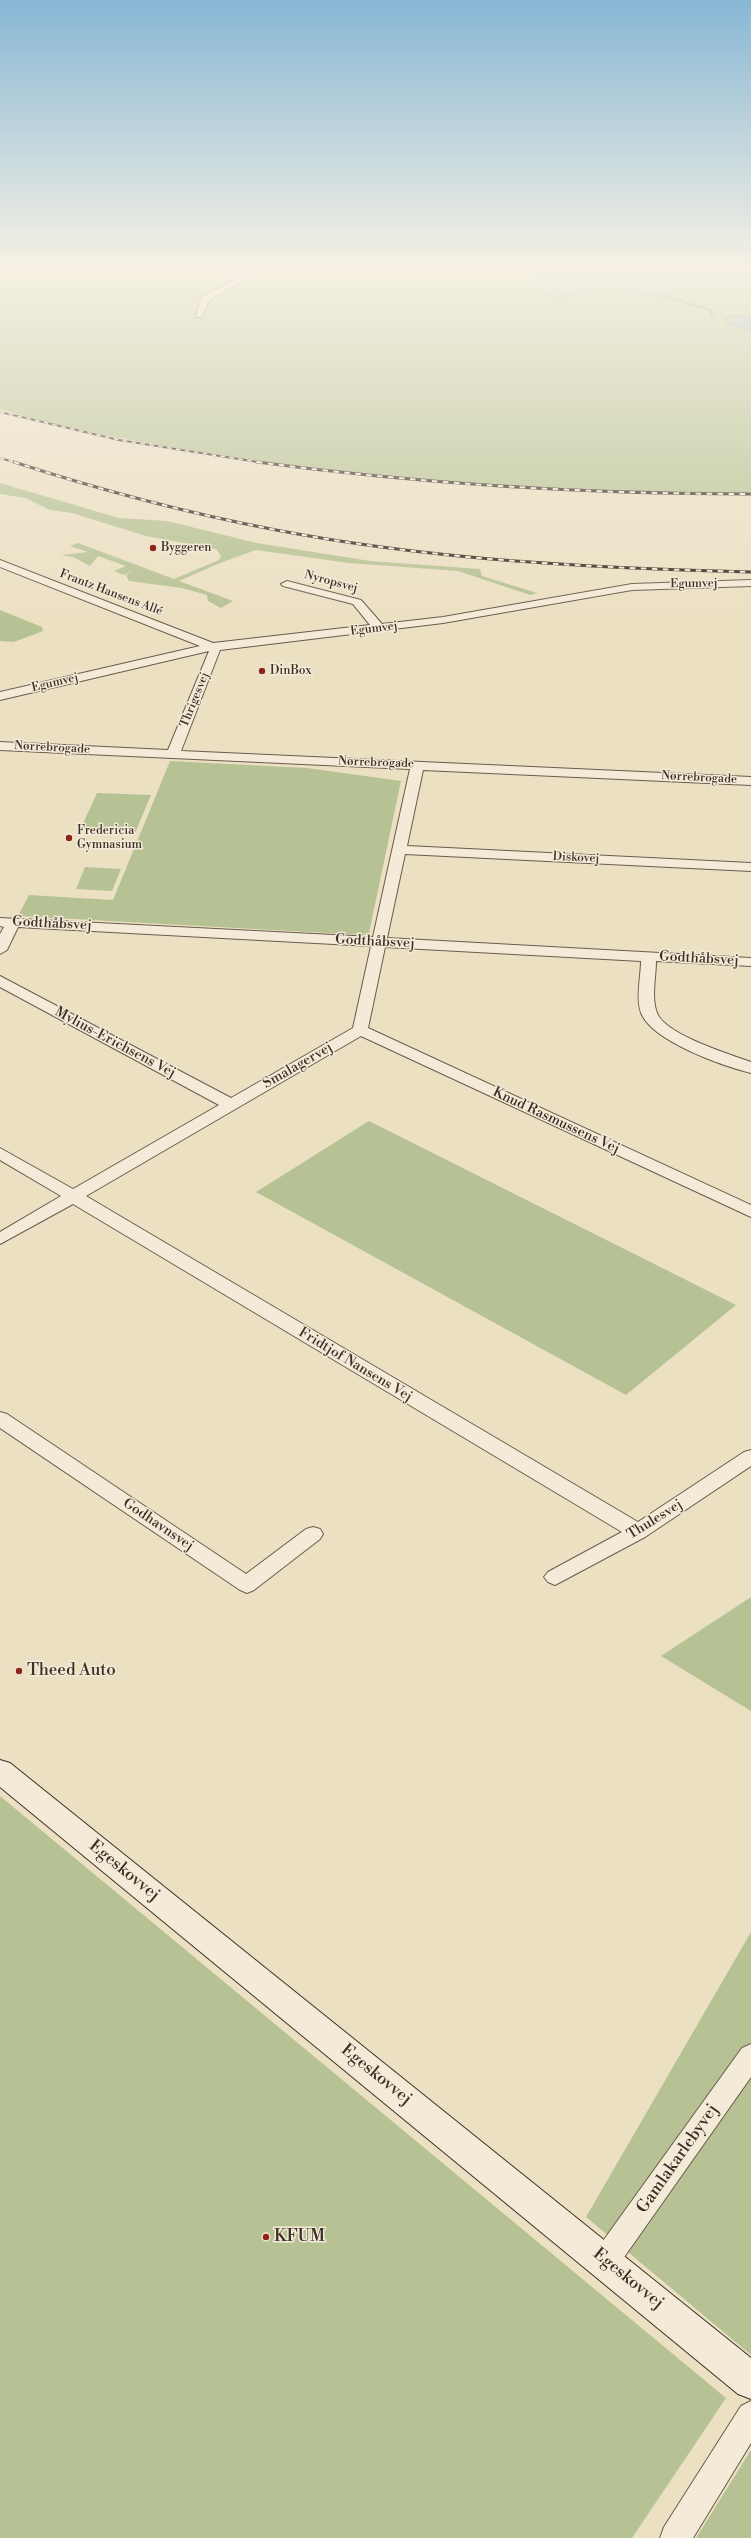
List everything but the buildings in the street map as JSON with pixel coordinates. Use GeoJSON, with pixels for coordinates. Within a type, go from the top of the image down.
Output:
{"type":"FeatureCollection","features":[{"type":"Feature","properties":{"kind":"street","name":"Frantz Hansens Allé"},"geometry":{"type":"LineString","coordinates":[[0,563],[212,647]]}},
{"type":"Feature","properties":{"kind":"street","name":"Egumvej"},"geometry":{"type":"LineString","coordinates":[[0,696],[212,647],[380,628],[632,587],[751,583]]}},
{"type":"Feature","properties":{"kind":"street","name":"Nyropsvej"},"geometry":{"type":"LineString","coordinates":[[287,584],[357,602],[380,628]]}},
{"type":"Feature","properties":{"kind":"street","name":"Thrigesvej"},"geometry":{"type":"LineString","coordinates":[[173,754],[215,651],[212,647]]}},
{"type":"Feature","properties":{"kind":"street","name":"Nørrebrogade"},"geometry":{"type":"LineString","coordinates":[[0,746],[418,764],[751,781]]}},
{"type":"Feature","properties":{"kind":"street"},"geometry":{"type":"LineString","coordinates":[[360,1030],[401,850],[418,764]]}},
{"type":"Feature","properties":{"kind":"street","name":"Diskovej"},"geometry":{"type":"LineString","coordinates":[[401,850],[751,867]]}},
{"type":"Feature","properties":{"kind":"street"},"geometry":{"type":"LineString","coordinates":[[0,950],[7,922]]}},
{"type":"Feature","properties":{"kind":"street","name":"Godthåbsvej"},"geometry":{"type":"LineString","coordinates":[[7,922],[751,962]]}},
{"type":"Feature","properties":{"kind":"street"},"geometry":{"type":"LineString","coordinates":[[649,956],[649,1013],[654,1024],[669,1033],[751,1068]]}},
{"type":"Feature","properties":{"kind":"street","name":"Mylius-Erichsens Vej"},"geometry":{"type":"LineString","coordinates":[[0,981],[231,1105]]}},
{"type":"Feature","properties":{"kind":"street","name":"Smalagervej"},"geometry":{"type":"LineString","coordinates":[[0,1239],[360,1030]]}},
{"type":"Feature","properties":{"kind":"street","name":"Knud Rasmussens Vej"},"geometry":{"type":"LineString","coordinates":[[360,1030],[751,1212]]}},
{"type":"Feature","properties":{"kind":"street","name":"Fridtjof Nansens Vej"},"geometry":{"type":"LineString","coordinates":[[0,1153],[638,1532]]}},
{"type":"Feature","properties":{"kind":"street","name":"Godhavnsvej"},"geometry":{"type":"LineString","coordinates":[[0,1419],[247,1586],[313,1534]]}},
{"type":"Feature","properties":{"kind":"street","name":"Thulesvej"},"geometry":{"type":"LineString","coordinates":[[556,1577],[638,1532],[751,1457]]}},
{"type":"Feature","properties":{"kind":"street","name":"Egeskovvej"},"geometry":{"type":"LineString","coordinates":[[0,1771],[605,2260],[751,2381]]}},
{"type":"Feature","properties":{"kind":"street","name":"Gamlakarlebyvej"},"geometry":{"type":"LineString","coordinates":[[605,2260],[751,2056]]}},
{"type":"Feature","properties":{"kind":"street"},"geometry":{"type":"LineString","coordinates":[[675,2538],[751,2416]]}},
{"type":"Feature","properties":{"kind":"green space"},"geometry":{"type":"Polygon","coordinates":[[[0,382],[751,382],[751,493],[683,493],[548,488],[413,479],[346,472],[212,454],[132,440],[52,424],[0,409],[0,382]]]}},
{"type":"Feature","properties":{"kind":"green space"},"geometry":{"type":"Polygon","coordinates":[[[0,483],[119,518],[167,521],[257,543],[370,561],[480,569],[482,576],[537,593],[530,595],[458,571],[349,563],[256,550],[220,563],[179,581],[233,601],[221,608],[208,601],[207,595],[182,588],[129,581],[126,575],[135,570],[124,575],[114,571],[126,566],[98,556],[90,566],[73,557],[61,555],[88,552],[70,546],[78,543],[174,579],[219,560],[221,556],[216,549],[146,536],[72,513],[50,510],[25,498],[0,494],[0,483]]]}},
{"type":"Feature","properties":{"kind":"green space"},"geometry":{"type":"Polygon","coordinates":[[[0,610],[42,627],[43,631],[14,642],[0,641],[0,610]]]}},
{"type":"Feature","properties":{"kind":"green space"},"geometry":{"type":"Polygon","coordinates":[[[170,761],[307,768],[401,781],[369,933],[364,935],[18,916],[29,895],[113,900],[170,761]]]}},
{"type":"Feature","properties":{"kind":"green space"},"geometry":{"type":"Polygon","coordinates":[[[97,793],[151,795],[135,833],[80,830],[97,793]]]}},
{"type":"Feature","properties":{"kind":"green space"},"geometry":{"type":"Polygon","coordinates":[[[85,867],[121,869],[112,891],[76,889],[85,867]]]}},
{"type":"Feature","properties":{"kind":"green space"},"geometry":{"type":"Polygon","coordinates":[[[369,1121],[736,1305],[626,1395],[256,1192],[369,1121]]]}},
{"type":"Feature","properties":{"kind":"green space"},"geometry":{"type":"Polygon","coordinates":[[[751,1597],[751,1711],[661,1656],[751,1597]]]}},
{"type":"Feature","properties":{"kind":"green space","name":"KFUM"},"geometry":{"type":"Polygon","coordinates":[[[0,1796],[726,2398],[632,2538],[0,2538],[0,1796]]]}},
{"type":"Feature","properties":{"kind":"green space"},"geometry":{"type":"Polygon","coordinates":[[[751,1932],[751,2355],[586,2217],[751,1932]]]}},
{"type":"Feature","properties":{"kind":"green space"},"geometry":{"type":"Polygon","coordinates":[[[751,2450],[751,2538],[696,2538],[751,2450]]]}},
{"type":"Feature","properties":{"kind":"railway"},"geometry":{"type":"LineString","coordinates":[[0,412],[119,440],[261,462]]}},
{"type":"Feature","properties":{"kind":"railway"},"geometry":{"type":"LineString","coordinates":[[0,458],[17,463]]}},
{"type":"Feature","properties":{"kind":"railway"},"geometry":{"type":"LineString","coordinates":[[14,462],[79,482],[177,508],[276,530],[394,549],[512,561],[572,565],[751,572]]}},
{"type":"Feature","properties":{"kind":"railway"},"geometry":{"type":"LineString","coordinates":[[261,462],[319,470],[442,482],[565,490],[689,494],[751,494]]}},
{"type":"Feature","properties":{"kind":"place","name":"Byggeren"},"geometry":{"type":"Point","coordinates":[153,548]}},
{"type":"Feature","properties":{"kind":"place","name":"DinBox"},"geometry":{"type":"Point","coordinates":[262,671]}},
{"type":"Feature","properties":{"kind":"place","name":"Fredericia Gymnasium"},"geometry":{"type":"Point","coordinates":[69,838]}},
{"type":"Feature","properties":{"kind":"place","name":"Theed Auto"},"geometry":{"type":"Point","coordinates":[19,1671]}},
{"type":"Feature","properties":{"kind":"place","name":"KFUM"},"geometry":{"type":"Point","coordinates":[266,2237]}}]}
